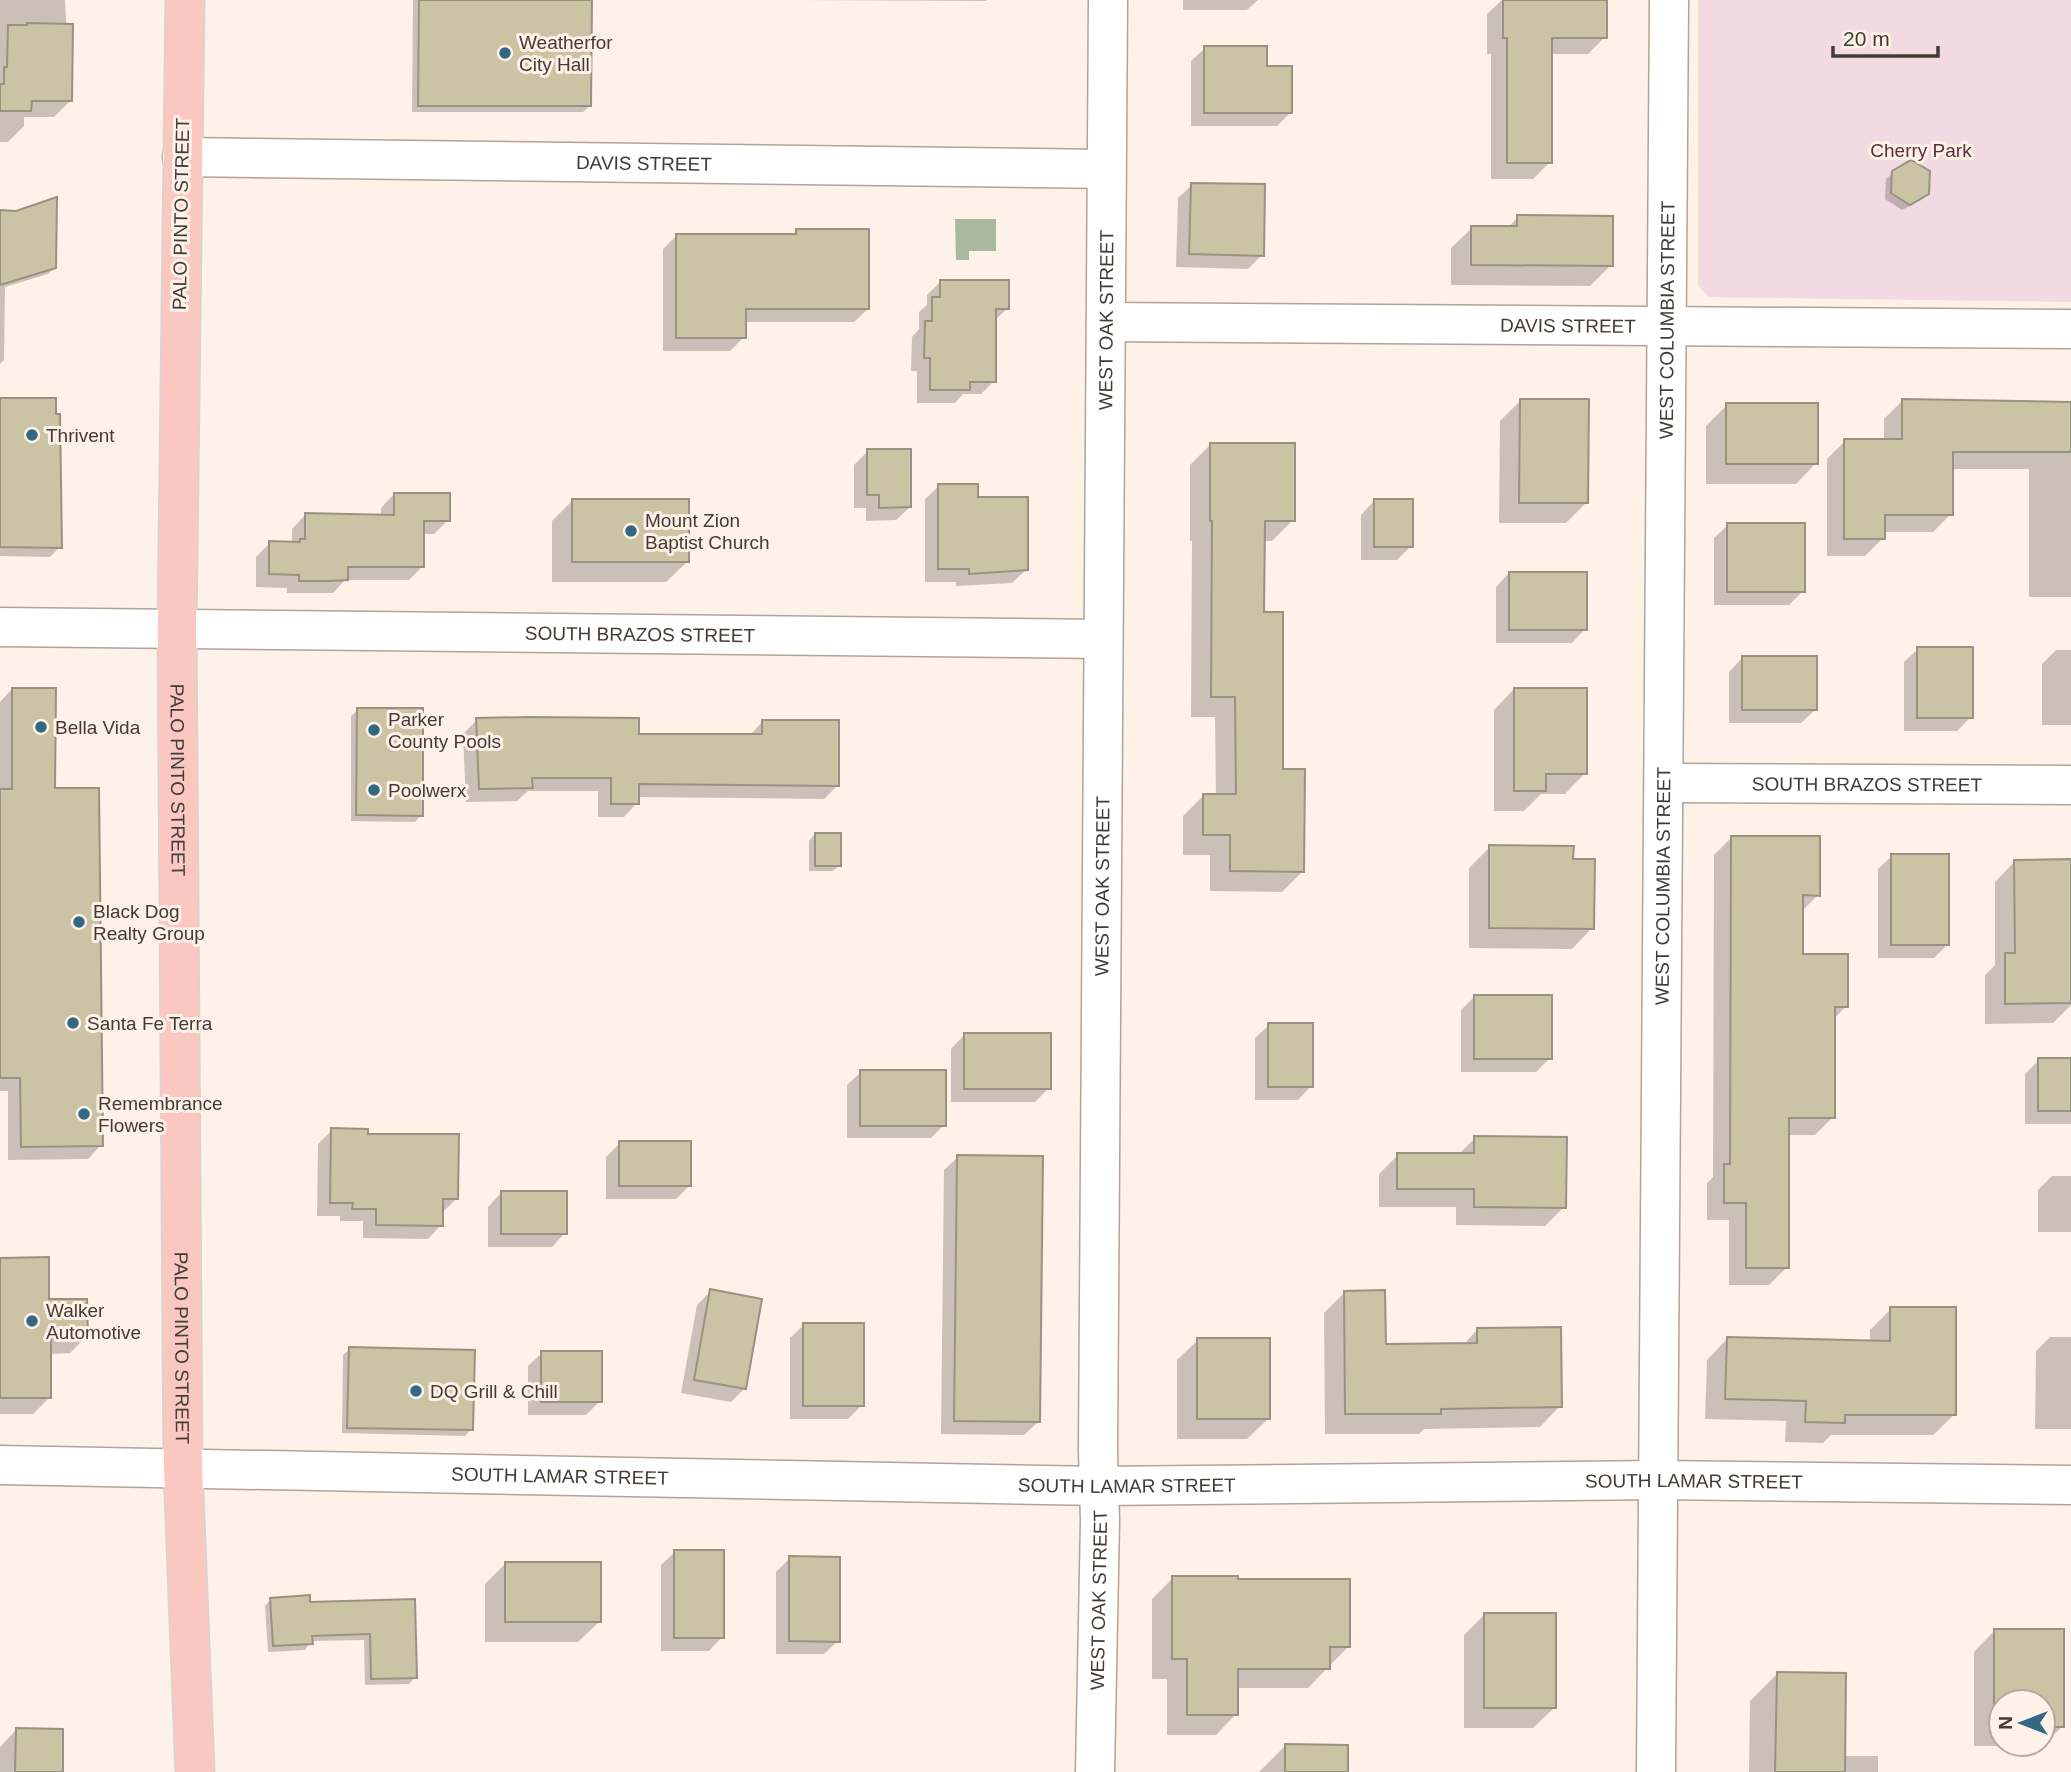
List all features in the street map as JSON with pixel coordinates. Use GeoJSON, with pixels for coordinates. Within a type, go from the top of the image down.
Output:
{"type":"FeatureCollection","features":[{"type":"Feature","properties":{"kind":"main road","name":"PALO PINTO STREET"},"geometry":{"type":"LineString","coordinates":[[185,0],[177,629],[183,1468],[195,1772]]}},
{"type":"Feature","properties":{"kind":"street","name":"WEST OAK STREET"},"geometry":{"type":"LineString","coordinates":[[1095,1772],[1100,1486],[1098,1450],[1108,0]]}},
{"type":"Feature","properties":{"kind":"street","name":"WEST COLUMBIA STREET"},"geometry":{"type":"LineString","coordinates":[[1656,1772],[1669,0]]}},
{"type":"Feature","properties":{"kind":"street","name":"DAVIS STREET"},"geometry":{"type":"LineString","coordinates":[[182,157],[1106,169]]}},
{"type":"Feature","properties":{"kind":"street","name":"DAVIS STREET"},"geometry":{"type":"LineString","coordinates":[[1106,322],[2071,328]]}},
{"type":"Feature","properties":{"kind":"street","name":"SOUTH BRAZOS STREET"},"geometry":{"type":"LineString","coordinates":[[0,627],[1103,639]]}},
{"type":"Feature","properties":{"kind":"street","name":"SOUTH BRAZOS STREET"},"geometry":{"type":"LineString","coordinates":[[1664,783],[2071,785]]}},
{"type":"Feature","properties":{"kind":"street","name":"SOUTH LAMAR STREET"},"geometry":{"type":"LineString","coordinates":[[0,1465],[1100,1486],[1659,1480],[2071,1485]]}},
{"type":"Feature","properties":{"kind":"green space","name":"Cherry Park"},"geometry":{"type":"Polygon","coordinates":[[[1698,0],[2071,0],[2071,302],[1709,297],[1698,286],[1698,0]]]}},
{"type":"Feature","properties":{"kind":"shaded area"},"geometry":{"type":"Polygon","coordinates":[[[955,219],[996,219],[996,251],[969,251],[969,260],[956,260],[955,219]]]}},
{"type":"Feature","properties":{"kind":"building","name":"Weatherfor City Hall"},"geometry":{"type":"Polygon","coordinates":[[[419,0],[592,0],[591,106],[418,106],[419,0]]]}},
{"type":"Feature","properties":{"kind":"building"},"geometry":{"type":"Polygon","coordinates":[[[1503,0],[1607,0],[1607,38],[1552,38],[1552,163],[1507,163],[1507,38],[1503,38],[1503,0]]]}},
{"type":"Feature","properties":{"kind":"building"},"geometry":{"type":"Polygon","coordinates":[[[73,24],[72,101],[32,101],[31,111],[0,111],[0,84],[4,84],[4,67],[7,67],[8,25],[73,24]]]}},
{"type":"Feature","properties":{"kind":"building"},"geometry":{"type":"Polygon","coordinates":[[[1204,46],[1267,46],[1267,66],[1292,66],[1292,113],[1204,113],[1204,46]]]}},
{"type":"Feature","properties":{"kind":"building"},"geometry":{"type":"Polygon","coordinates":[[[1911,160],[1930,171],[1929,194],[1910,205],[1891,193],[1892,171],[1911,160]]]}},
{"type":"Feature","properties":{"kind":"building"},"geometry":{"type":"Polygon","coordinates":[[[1191,183],[1265,184],[1264,256],[1189,254],[1191,183]]]}},
{"type":"Feature","properties":{"kind":"building"},"geometry":{"type":"Polygon","coordinates":[[[57,197],[56,268],[0,285],[0,210],[16,211],[57,197]]]}},
{"type":"Feature","properties":{"kind":"building"},"geometry":{"type":"Polygon","coordinates":[[[1517,215],[1613,216],[1613,266],[1471,265],[1471,226],[1517,226],[1517,215]]]}},
{"type":"Feature","properties":{"kind":"building"},"geometry":{"type":"Polygon","coordinates":[[[796,229],[869,229],[869,309],[746,309],[746,338],[676,338],[676,234],[796,234],[796,229]]]}},
{"type":"Feature","properties":{"kind":"building"},"geometry":{"type":"Polygon","coordinates":[[[940,280],[1009,280],[1009,309],[996,309],[996,382],[970,382],[970,390],[930,390],[930,358],[924,358],[925,321],[932,321],[932,297],[940,297],[940,280]]]}},
{"type":"Feature","properties":{"kind":"building"},"geometry":{"type":"Polygon","coordinates":[[[0,398],[56,398],[56,414],[60,414],[62,548],[0,547],[0,398]]]}},
{"type":"Feature","properties":{"kind":"building"},"geometry":{"type":"Polygon","coordinates":[[[1520,399],[1589,399],[1588,503],[1519,503],[1520,399]]]}},
{"type":"Feature","properties":{"kind":"building"},"geometry":{"type":"Polygon","coordinates":[[[1902,399],[2071,402],[2071,452],[1953,452],[1953,515],[1885,515],[1885,539],[1844,539],[1844,439],[1902,439],[1902,399]]]}},
{"type":"Feature","properties":{"kind":"building"},"geometry":{"type":"Polygon","coordinates":[[[1726,403],[1818,403],[1818,464],[1726,464],[1726,403]]]}},
{"type":"Feature","properties":{"kind":"building"},"geometry":{"type":"Polygon","coordinates":[[[1210,443],[1295,443],[1295,521],[1265,521],[1264,612],[1283,612],[1283,769],[1305,769],[1304,872],[1230,871],[1230,835],[1203,835],[1203,794],[1236,794],[1235,697],[1211,697],[1210,443]]]}},
{"type":"Feature","properties":{"kind":"building"},"geometry":{"type":"Polygon","coordinates":[[[867,449],[911,449],[911,507],[879,508],[879,495],[867,495],[867,449]]]}},
{"type":"Feature","properties":{"kind":"building"},"geometry":{"type":"Polygon","coordinates":[[[938,484],[978,484],[978,497],[1028,497],[1028,570],[969,574],[969,569],[938,569],[938,484]]]}},
{"type":"Feature","properties":{"kind":"building"},"geometry":{"type":"Polygon","coordinates":[[[394,493],[450,493],[450,521],[424,521],[424,567],[348,567],[348,580],[329,581],[299,581],[299,575],[269,574],[269,541],[300,542],[300,539],[305,539],[305,513],[394,515],[394,493]]]}},
{"type":"Feature","properties":{"kind":"building"},"geometry":{"type":"Polygon","coordinates":[[[572,499],[689,499],[689,562],[572,562],[572,499]]]}},
{"type":"Feature","properties":{"kind":"building"},"geometry":{"type":"Polygon","coordinates":[[[1374,499],[1413,499],[1413,547],[1374,547],[1374,499]]]}},
{"type":"Feature","properties":{"kind":"building"},"geometry":{"type":"Polygon","coordinates":[[[1727,523],[1805,523],[1805,592],[1727,592],[1727,523]]]}},
{"type":"Feature","properties":{"kind":"building"},"geometry":{"type":"Polygon","coordinates":[[[1509,572],[1587,572],[1587,630],[1509,630],[1509,572]]]}},
{"type":"Feature","properties":{"kind":"building"},"geometry":{"type":"Polygon","coordinates":[[[1917,647],[1973,647],[1973,718],[1917,718],[1917,647]]]}},
{"type":"Feature","properties":{"kind":"building"},"geometry":{"type":"Polygon","coordinates":[[[1742,656],[1817,656],[1817,710],[1742,710],[1742,656]]]}},
{"type":"Feature","properties":{"kind":"building"},"geometry":{"type":"Polygon","coordinates":[[[12,688],[56,688],[55,788],[99,788],[103,1146],[21,1147],[20,1078],[0,1078],[0,789],[12,789],[12,688]]]}},
{"type":"Feature","properties":{"kind":"building"},"geometry":{"type":"Polygon","coordinates":[[[1514,688],[1587,688],[1587,774],[1546,774],[1546,791],[1514,791],[1514,688]]]}},
{"type":"Feature","properties":{"kind":"building"},"geometry":{"type":"Polygon","coordinates":[[[357,708],[423,708],[423,816],[356,815],[357,708]]]}},
{"type":"Feature","properties":{"kind":"building"},"geometry":{"type":"Polygon","coordinates":[[[476,718],[639,718],[639,734],[762,734],[762,720],[839,720],[839,786],[639,784],[639,804],[611,804],[611,778],[532,778],[533,788],[479,789],[476,718]]]}},
{"type":"Feature","properties":{"kind":"building"},"geometry":{"type":"Polygon","coordinates":[[[815,833],[841,833],[841,866],[815,866],[815,833]]]}},
{"type":"Feature","properties":{"kind":"building"},"geometry":{"type":"Polygon","coordinates":[[[1731,836],[1820,836],[1820,896],[1803,895],[1803,954],[1848,954],[1848,1007],[1835,1007],[1835,1118],[1789,1118],[1789,1268],[1746,1268],[1746,1203],[1724,1203],[1724,1164],[1730,1164],[1731,836]]]}},
{"type":"Feature","properties":{"kind":"building"},"geometry":{"type":"Polygon","coordinates":[[[1489,845],[1574,846],[1573,859],[1595,859],[1594,929],[1489,928],[1489,845]]]}},
{"type":"Feature","properties":{"kind":"building"},"geometry":{"type":"Polygon","coordinates":[[[1891,854],[1949,854],[1949,945],[1891,945],[1891,854]]]}},
{"type":"Feature","properties":{"kind":"building"},"geometry":{"type":"Polygon","coordinates":[[[2071,859],[2071,1003],[2005,1004],[2005,953],[2015,953],[2014,860],[2071,859]]]}},
{"type":"Feature","properties":{"kind":"building"},"geometry":{"type":"Polygon","coordinates":[[[1474,995],[1552,995],[1552,1059],[1474,1059],[1474,995]]]}},
{"type":"Feature","properties":{"kind":"building"},"geometry":{"type":"Polygon","coordinates":[[[1268,1023],[1313,1023],[1313,1087],[1268,1087],[1268,1023]]]}},
{"type":"Feature","properties":{"kind":"building"},"geometry":{"type":"Polygon","coordinates":[[[964,1033],[1051,1033],[1051,1089],[964,1089],[964,1033]]]}},
{"type":"Feature","properties":{"kind":"building"},"geometry":{"type":"Polygon","coordinates":[[[2038,1058],[2071,1058],[2071,1111],[2038,1111],[2038,1058]]]}},
{"type":"Feature","properties":{"kind":"building"},"geometry":{"type":"Polygon","coordinates":[[[860,1070],[946,1070],[946,1126],[860,1126],[860,1070]]]}},
{"type":"Feature","properties":{"kind":"building"},"geometry":{"type":"Polygon","coordinates":[[[331,1128],[368,1129],[368,1134],[459,1134],[458,1199],[443,1199],[443,1226],[376,1225],[376,1209],[352,1209],[353,1203],[330,1203],[331,1128]]]}},
{"type":"Feature","properties":{"kind":"building"},"geometry":{"type":"Polygon","coordinates":[[[1474,1136],[1567,1137],[1566,1208],[1474,1207],[1474,1189],[1397,1189],[1397,1153],[1474,1153],[1474,1136]]]}},
{"type":"Feature","properties":{"kind":"building"},"geometry":{"type":"Polygon","coordinates":[[[619,1141],[691,1141],[691,1186],[619,1186],[619,1141]]]}},
{"type":"Feature","properties":{"kind":"building"},"geometry":{"type":"Polygon","coordinates":[[[957,1155],[1043,1156],[1040,1422],[954,1421],[957,1155]]]}},
{"type":"Feature","properties":{"kind":"building"},"geometry":{"type":"Polygon","coordinates":[[[501,1191],[567,1191],[567,1234],[501,1234],[501,1191]]]}},
{"type":"Feature","properties":{"kind":"building"},"geometry":{"type":"Polygon","coordinates":[[[49,1257],[49,1299],[87,1299],[88,1338],[51,1338],[51,1398],[0,1398],[0,1258],[49,1257]]]}},
{"type":"Feature","properties":{"kind":"building"},"geometry":{"type":"Polygon","coordinates":[[[710,1289],[762,1299],[746,1389],[694,1380],[710,1289]]]}},
{"type":"Feature","properties":{"kind":"building"},"geometry":{"type":"Polygon","coordinates":[[[1385,1290],[1386,1344],[1477,1343],[1477,1328],[1561,1327],[1562,1407],[1441,1409],[1441,1414],[1345,1414],[1344,1291],[1385,1290]]]}},
{"type":"Feature","properties":{"kind":"building"},"geometry":{"type":"Polygon","coordinates":[[[1890,1307],[1956,1307],[1956,1415],[1845,1415],[1845,1423],[1805,1422],[1806,1401],[1725,1399],[1727,1337],[1890,1341],[1890,1307]]]}},
{"type":"Feature","properties":{"kind":"building"},"geometry":{"type":"Polygon","coordinates":[[[803,1323],[864,1323],[864,1406],[803,1406],[803,1323]]]}},
{"type":"Feature","properties":{"kind":"building"},"geometry":{"type":"Polygon","coordinates":[[[1197,1338],[1270,1338],[1270,1419],[1197,1419],[1197,1338]]]}},
{"type":"Feature","properties":{"kind":"building"},"geometry":{"type":"Polygon","coordinates":[[[349,1347],[475,1350],[473,1430],[347,1428],[349,1347]]]}},
{"type":"Feature","properties":{"kind":"building"},"geometry":{"type":"Polygon","coordinates":[[[541,1351],[602,1351],[602,1402],[541,1402],[541,1351]]]}},
{"type":"Feature","properties":{"kind":"building"},"geometry":{"type":"Polygon","coordinates":[[[674,1550],[724,1550],[724,1638],[674,1638],[674,1550]]]}},
{"type":"Feature","properties":{"kind":"building"},"geometry":{"type":"Polygon","coordinates":[[[789,1556],[840,1557],[840,1642],[789,1641],[789,1556]]]}},
{"type":"Feature","properties":{"kind":"building"},"geometry":{"type":"Polygon","coordinates":[[[505,1562],[601,1562],[601,1622],[505,1622],[505,1562]]]}},
{"type":"Feature","properties":{"kind":"building"},"geometry":{"type":"Polygon","coordinates":[[[1172,1576],[1350,1579],[1350,1647],[1330,1647],[1330,1669],[1238,1669],[1238,1715],[1187,1715],[1187,1659],[1172,1659],[1172,1576]]]}},
{"type":"Feature","properties":{"kind":"building"},"geometry":{"type":"Polygon","coordinates":[[[310,1595],[310,1602],[415,1599],[417,1678],[371,1679],[370,1634],[312,1636],[313,1644],[273,1646],[270,1598],[310,1595]]]}},
{"type":"Feature","properties":{"kind":"building"},"geometry":{"type":"Polygon","coordinates":[[[1484,1613],[1556,1613],[1556,1708],[1484,1708],[1484,1613]]]}},
{"type":"Feature","properties":{"kind":"building"},"geometry":{"type":"Polygon","coordinates":[[[1994,1629],[2064,1629],[2064,1727],[2057,1727],[2057,1688],[1994,1688],[1994,1629]]]}},
{"type":"Feature","properties":{"kind":"building"},"geometry":{"type":"Polygon","coordinates":[[[1777,1672],[1846,1673],[1845,1772],[1775,1772],[1777,1672]]]}},
{"type":"Feature","properties":{"kind":"building"},"geometry":{"type":"Polygon","coordinates":[[[16,1728],[63,1729],[63,1772],[15,1772],[16,1728]]]}},
{"type":"Feature","properties":{"kind":"building"},"geometry":{"type":"Polygon","coordinates":[[[1285,1744],[1348,1745],[1348,1772],[1285,1772],[1285,1744]]]}},
{"type":"Feature","properties":{"kind":"place","name":"Weatherfor City Hall"},"geometry":{"type":"Point","coordinates":[505,53]}},
{"type":"Feature","properties":{"kind":"place","name":"Thrivent"},"geometry":{"type":"Point","coordinates":[32,435]}},
{"type":"Feature","properties":{"kind":"place","name":"Mount Zion Baptist Church"},"geometry":{"type":"Point","coordinates":[631,531]}},
{"type":"Feature","properties":{"kind":"place","name":"Bella Vida"},"geometry":{"type":"Point","coordinates":[41,727]}},
{"type":"Feature","properties":{"kind":"place","name":"Parker County Pools"},"geometry":{"type":"Point","coordinates":[374,730]}},
{"type":"Feature","properties":{"kind":"place","name":"Poolwerx"},"geometry":{"type":"Point","coordinates":[374,790]}},
{"type":"Feature","properties":{"kind":"place","name":"Black Dog Realty Group"},"geometry":{"type":"Point","coordinates":[79,922]}},
{"type":"Feature","properties":{"kind":"place","name":"Santa Fe Terra"},"geometry":{"type":"Point","coordinates":[73,1023]}},
{"type":"Feature","properties":{"kind":"place","name":"Remembrance Flowers"},"geometry":{"type":"Point","coordinates":[84,1114]}},
{"type":"Feature","properties":{"kind":"place","name":"Walker Automotive"},"geometry":{"type":"Point","coordinates":[32,1321]}},
{"type":"Feature","properties":{"kind":"place","name":"DQ Grill & Chill"},"geometry":{"type":"Point","coordinates":[416,1391]}}]}
